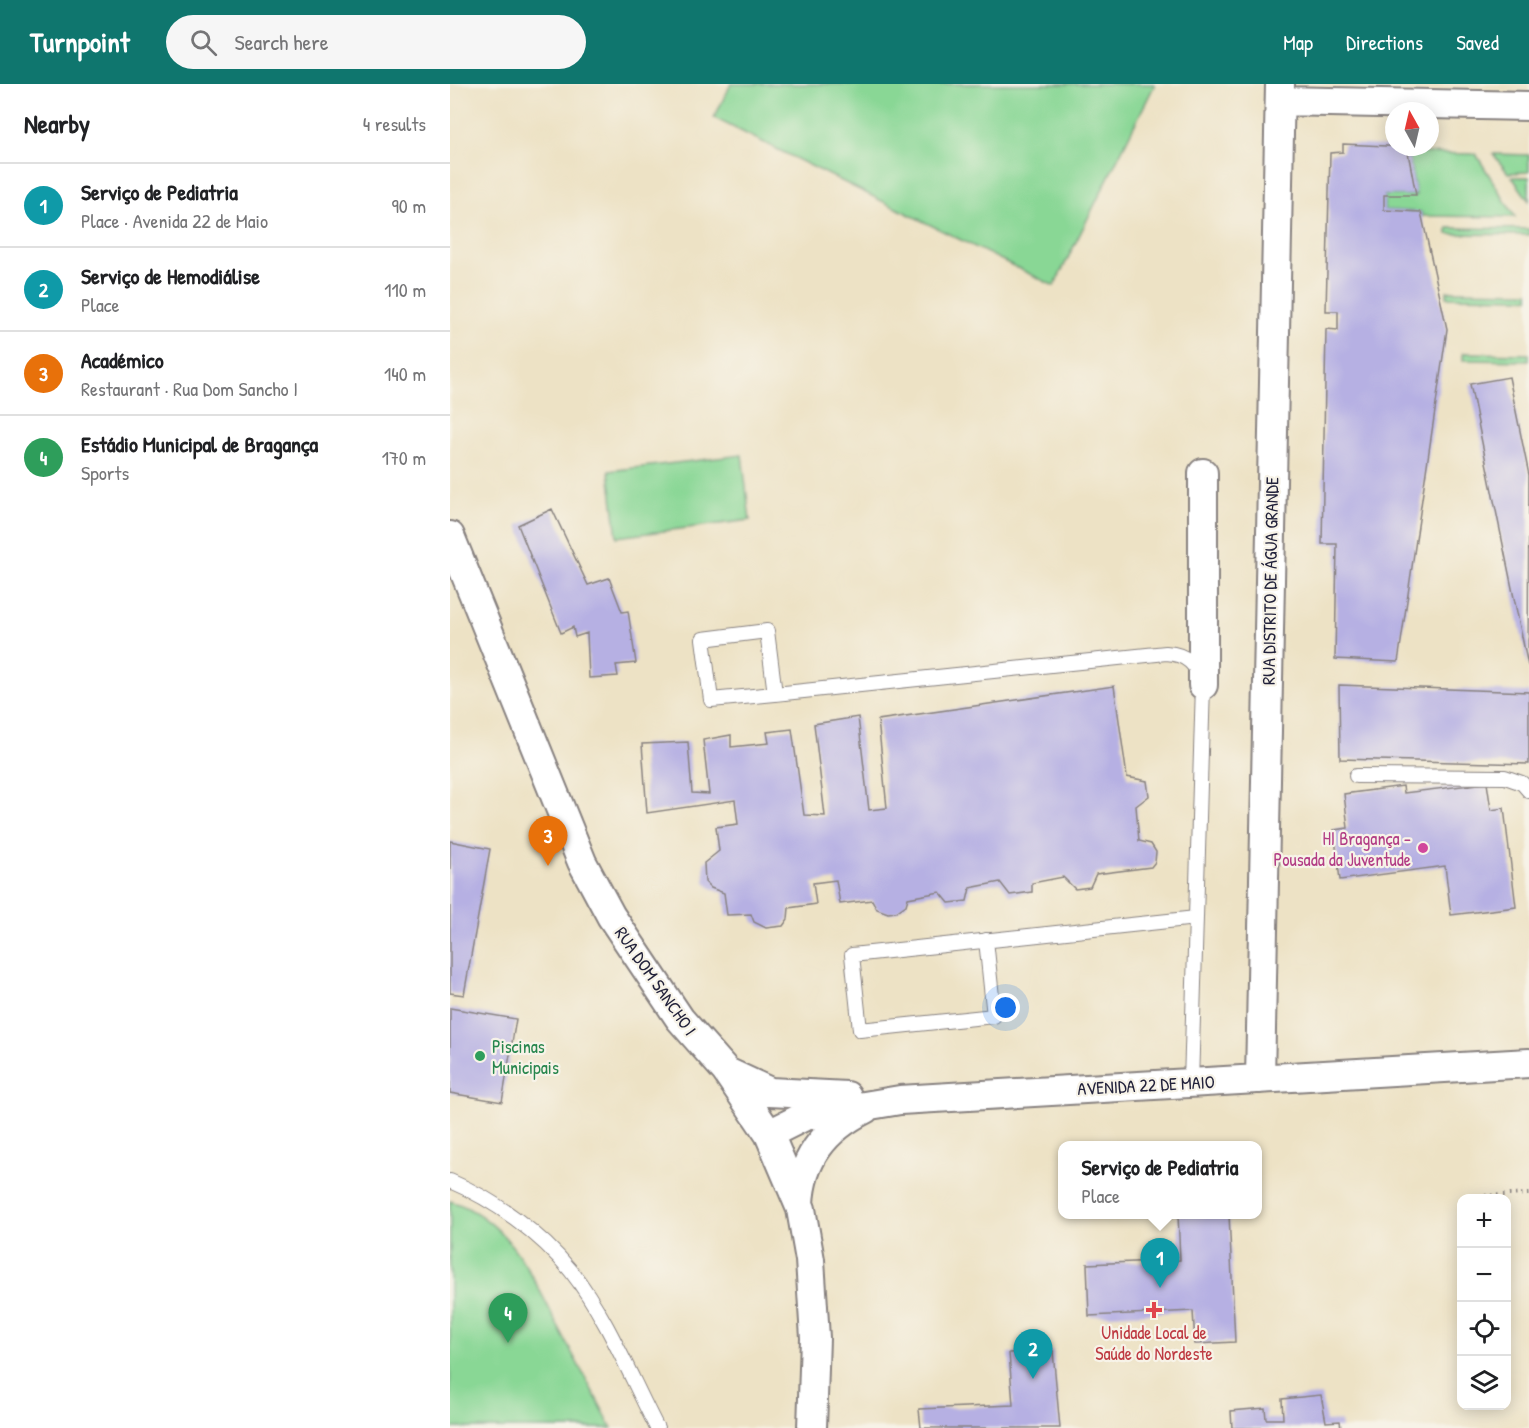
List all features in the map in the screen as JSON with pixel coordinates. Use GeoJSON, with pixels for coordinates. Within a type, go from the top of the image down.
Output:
{"type":"FeatureCollection","features":[{"type":"Feature","properties":{"kind":"street"},"geometry":{"type":"LineString","coordinates":[[1280,92],[1529,106]]}},
{"type":"Feature","properties":{"kind":"street","name":"RUA DISTRITO DE ÁGUA GRANDE"},"geometry":{"type":"LineString","coordinates":[[1260,1079],[1280,92]]}},
{"type":"Feature","properties":{"kind":"street"},"geometry":{"type":"LineString","coordinates":[[1203,473],[1203,685]]}},
{"type":"Feature","properties":{"kind":"street","name":"RUA DOM SANCHO I"},"geometry":{"type":"LineString","coordinates":[[450,537],[582,862],[611,916],[680,1019],[726,1071],[769,1134],[799,1204],[810,1260],[814,1327],[812,1428]]}},
{"type":"Feature","properties":{"kind":"street","name":"AVENIDA 22 DE MAIO"},"geometry":{"type":"LineString","coordinates":[[769,1134],[805,1116],[879,1103],[1529,1064]]}},
{"type":"Feature","properties":{"kind":"street"},"geometry":{"type":"LineString","coordinates":[[726,1071],[770,1092],[848,1096],[879,1103]]}},
{"type":"Feature","properties":{"kind":"street"},"geometry":{"type":"LineString","coordinates":[[799,1204],[800,1182],[815,1148],[848,1118],[879,1103]]}},
{"type":"Feature","properties":{"kind":"lane"},"geometry":{"type":"LineString","coordinates":[[775,694],[767,631],[703,639],[711,700],[775,694],[1166,653],[1179,654],[1189,660],[1198,670],[1203,685],[1191,1083]]}},
{"type":"Feature","properties":{"kind":"lane"},"geometry":{"type":"LineString","coordinates":[[1356,776],[1505,777],[1522,783],[1529,791]]}},
{"type":"Feature","properties":{"kind":"lane"},"geometry":{"type":"LineString","coordinates":[[986,940],[994,1016],[860,1030],[852,955],[986,940],[1196,918]]}},
{"type":"Feature","properties":{"kind":"lane"},"geometry":{"type":"LineString","coordinates":[[450,1181],[477,1193],[509,1214],[569,1269],[596,1310],[657,1428]]}},
{"type":"Feature","properties":{"kind":"path"},"geometry":{"type":"LineString","coordinates":[[1511,1195],[1529,1194]]}},
{"type":"Feature","properties":{"kind":"green space"},"geometry":{"type":"Polygon","coordinates":[[[731,84],[1155,84],[1054,286],[714,118],[731,84]]]}},
{"type":"Feature","properties":{"kind":"green space"},"geometry":{"type":"Polygon","coordinates":[[[1476,154],[1515,217],[1422,216],[1421,212],[1384,210],[1384,195],[1416,195],[1409,156],[1476,154]]]}},
{"type":"Feature","properties":{"kind":"green space"},"geometry":{"type":"Polygon","coordinates":[[[1493,154],[1529,155],[1529,172],[1508,173],[1493,154]]]}},
{"type":"Feature","properties":{"kind":"green space"},"geometry":{"type":"Polygon","coordinates":[[[1512,177],[1529,177],[1529,201],[1512,177]]]}},
{"type":"Feature","properties":{"kind":"green space"},"geometry":{"type":"Polygon","coordinates":[[[1448,228],[1529,229],[1529,235],[1448,234],[1448,228]]]}},
{"type":"Feature","properties":{"kind":"green space"},"geometry":{"type":"Polygon","coordinates":[[[1447,291],[1529,292],[1529,298],[1447,297],[1447,291]]]}},
{"type":"Feature","properties":{"kind":"green space"},"geometry":{"type":"Polygon","coordinates":[[[1463,353],[1529,354],[1529,361],[1463,360],[1463,353]]]}},
{"type":"Feature","properties":{"kind":"green space"},"geometry":{"type":"Polygon","coordinates":[[[742,455],[750,520],[617,537],[609,471],[742,455]]]}},
{"type":"Feature","properties":{"kind":"green space"},"geometry":{"type":"Polygon","coordinates":[[[450,1201],[471,1209],[488,1221],[517,1253],[540,1291],[612,1428],[450,1428],[450,1201]]]}},
{"type":"Feature","properties":{"kind":"building"},"geometry":{"type":"Polygon","coordinates":[[[1343,144],[1385,146],[1385,156],[1409,156],[1416,195],[1384,195],[1384,210],[1421,212],[1447,329],[1398,662],[1335,659],[1337,544],[1322,544],[1326,329],[1338,330],[1338,311],[1326,311],[1330,153],[1343,152],[1343,144]]]}},
{"type":"Feature","properties":{"kind":"building"},"geometry":{"type":"Polygon","coordinates":[[[1509,377],[1529,475],[1528,666],[1470,384],[1509,377]]]}},
{"type":"Feature","properties":{"kind":"building"},"geometry":{"type":"Polygon","coordinates":[[[552,509],[588,585],[609,578],[622,612],[628,611],[636,663],[616,665],[618,676],[589,678],[587,633],[575,637],[573,627],[561,633],[518,525],[552,509]]]}},
{"type":"Feature","properties":{"kind":"building"},"geometry":{"type":"Polygon","coordinates":[[[1339,685],[1529,692],[1529,764],[1340,759],[1339,685]]]}},
{"type":"Feature","properties":{"kind":"building"},"geometry":{"type":"Polygon","coordinates":[[[1114,686],[1127,777],[1147,781],[1149,796],[1136,806],[1139,841],[1151,844],[1156,852],[1155,862],[1151,867],[1096,874],[1090,887],[1075,889],[1063,877],[1032,883],[1032,892],[1010,895],[1000,882],[970,888],[967,901],[949,903],[940,892],[908,898],[906,905],[896,912],[888,913],[877,909],[872,900],[840,904],[836,880],[813,883],[816,904],[789,908],[788,919],[783,926],[766,928],[754,922],[751,914],[727,915],[724,893],[711,888],[705,882],[704,863],[719,851],[716,827],[738,824],[735,800],[647,813],[642,744],[688,742],[692,793],[709,794],[703,740],[731,735],[731,747],[769,743],[767,732],[792,729],[804,815],[825,816],[814,724],[858,717],[869,810],[887,808],[878,720],[1114,686]]]}},
{"type":"Feature","properties":{"kind":"building","name":"HI Bragança - Pousada da Juventude"},"geometry":{"type":"Polygon","coordinates":[[[1487,783],[1491,810],[1504,808],[1516,907],[1451,915],[1445,866],[1340,880],[1334,830],[1348,828],[1344,794],[1403,786],[1404,793],[1487,783]]]}},
{"type":"Feature","properties":{"kind":"building"},"geometry":{"type":"Polygon","coordinates":[[[450,841],[490,849],[464,995],[450,993],[450,841]]]}},
{"type":"Feature","properties":{"kind":"building","name":"Piscinas Municipais"},"geometry":{"type":"Polygon","coordinates":[[[450,1008],[516,1019],[502,1102],[450,1093],[450,1008]]]}},
{"type":"Feature","properties":{"kind":"building"},"geometry":{"type":"Polygon","coordinates":[[[1178,1219],[1229,1219],[1235,1342],[1195,1344],[1193,1311],[1089,1316],[1087,1264],[1180,1260],[1178,1219]]]}},
{"type":"Feature","properties":{"kind":"building"},"geometry":{"type":"Polygon","coordinates":[[[1053,1351],[1060,1428],[921,1428],[919,1409],[1013,1405],[1009,1353],[1053,1351]]]}},
{"type":"Feature","properties":{"kind":"building"},"geometry":{"type":"Polygon","coordinates":[[[1321,1395],[1326,1422],[1340,1421],[1341,1428],[1232,1428],[1231,1411],[1265,1408],[1266,1419],[1283,1419],[1282,1399],[1321,1395]]]}},
{"type":"Feature","properties":{"kind":"place","name":"HI Bragança - Pousada da Juventude"},"geometry":{"type":"Point","coordinates":[1423,848]}},
{"type":"Feature","properties":{"kind":"place","name":"Académico"},"geometry":{"type":"Point","coordinates":[548,866]}},
{"type":"Feature","properties":{"kind":"place","name":"Piscinas Municipais"},"geometry":{"type":"Point","coordinates":[480,1056]}},
{"type":"Feature","properties":{"kind":"place","name":"Serviço de Pediatria"},"geometry":{"type":"Point","coordinates":[1160,1288]}},
{"type":"Feature","properties":{"kind":"place","name":"Unidade Local de Saúde do Nordeste"},"geometry":{"type":"Point","coordinates":[1154,1310]}},
{"type":"Feature","properties":{"kind":"place","name":"Estádio Municipal de Bragança"},"geometry":{"type":"Point","coordinates":[508,1343]}},
{"type":"Feature","properties":{"kind":"place","name":"Serviço de Hemodiálise"},"geometry":{"type":"Point","coordinates":[1033,1379]}}]}
